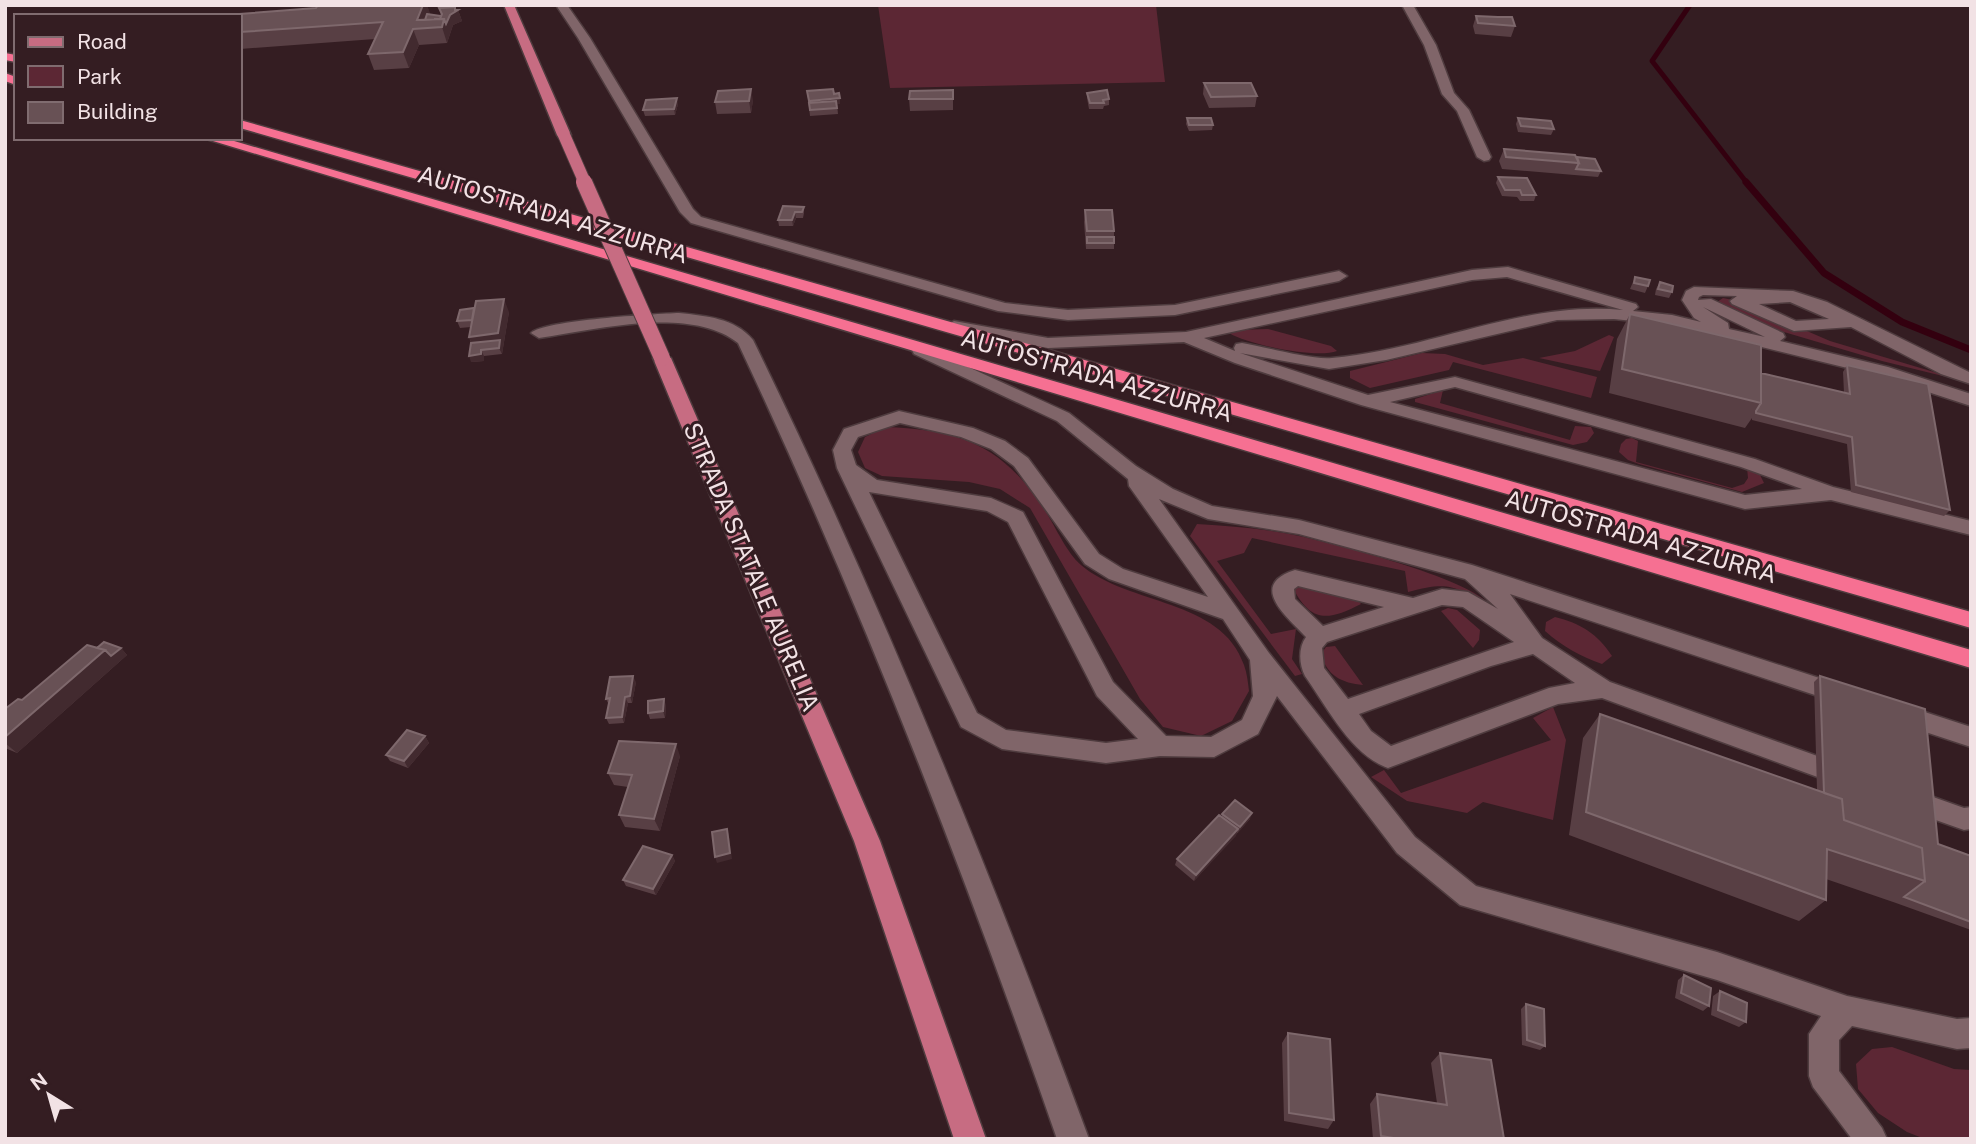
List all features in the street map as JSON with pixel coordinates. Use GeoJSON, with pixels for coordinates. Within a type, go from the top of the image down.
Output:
{"type":"FeatureCollection","features":[{"type":"Feature","properties":{"kind":"highway","name":"AUTOSTRADA AZZURRA"},"geometry":{"type":"LineString","coordinates":[[242,125],[1971,620]]}},
{"type":"Feature","properties":{"kind":"highway","name":"AUTOSTRADA AZZURRA"},"geometry":{"type":"LineString","coordinates":[[216,140],[1971,659]]}},
{"type":"Feature","properties":{"kind":"main road","name":"STRADA STATALE AURELIA"},"geometry":{"type":"LineString","coordinates":[[509,5],[867,841],[970,1139]]}},
{"type":"Feature","properties":{"kind":"lane"},"geometry":{"type":"LineString","coordinates":[[561,5],[590,48],[687,212],[696,220],[1004,308],[1068,315],[1175,310],[1339,276]]}},
{"type":"Feature","properties":{"kind":"lane"},"geometry":{"type":"LineString","coordinates":[[1407,5],[1430,45],[1448,94],[1463,110],[1484,157]]}},
{"type":"Feature","properties":{"kind":"lane"},"geometry":{"type":"LineString","coordinates":[[926,321],[1048,342],[1186,337],[1472,275],[1508,272],[1672,320],[1882,371],[1971,400]]}},
{"type":"Feature","properties":{"kind":"lane"},"geometry":{"type":"LineString","coordinates":[[1742,338],[1700,315],[1690,300],[1692,294],[1700,290],[1787,294],[1821,305],[1971,379]]}},
{"type":"Feature","properties":{"kind":"lane"},"geometry":{"type":"LineString","coordinates":[[1692,294],[1711,306],[1820,356]]}},
{"type":"Feature","properties":{"kind":"lane"},"geometry":{"type":"LineString","coordinates":[[1819,324],[1851,322],[1792,297],[1738,301],[1794,326],[1819,324],[1891,341]]}},
{"type":"Feature","properties":{"kind":"lane"},"geometry":{"type":"LineString","coordinates":[[1186,337],[1329,364],[1386,355],[1557,315],[1614,314],[1672,320]]}},
{"type":"Feature","properties":{"kind":"lane"},"geometry":{"type":"LineString","coordinates":[[539,333],[631,321],[685,318],[730,326],[739,331],[745,340],[884,645],[1014,973],[1073,1139]]}},
{"type":"Feature","properties":{"kind":"lane"},"geometry":{"type":"LineString","coordinates":[[1186,337],[1241,359],[1367,401],[1609,444],[1748,463],[1831,493],[1971,528]]}},
{"type":"Feature","properties":{"kind":"lane"},"geometry":{"type":"LineString","coordinates":[[920,350],[1063,417],[1129,471],[1167,494],[1208,512],[1299,527],[1472,573],[1971,737]]}},
{"type":"Feature","properties":{"kind":"lane"},"geometry":{"type":"LineString","coordinates":[[1367,401],[1455,382],[1745,502],[1831,493]]}},
{"type":"Feature","properties":{"kind":"lane"},"geometry":{"type":"LineString","coordinates":[[1231,613],[1116,574],[1091,559],[1021,463],[998,445],[966,432],[899,417],[851,433],[842,450],[847,468],[969,720],[1002,738],[1106,753],[1160,746],[1214,747],[1250,727],[1265,696],[1261,659]]}},
{"type":"Feature","properties":{"kind":"lane"},"geometry":{"type":"LineString","coordinates":[[847,468],[872,486],[991,505],[1016,517],[1105,689],[1160,746]]}},
{"type":"Feature","properties":{"kind":"lane"},"geometry":{"type":"LineString","coordinates":[[1129,471],[1261,659],[1406,845],[1469,896],[1717,966],[1847,1010],[1957,1034],[1971,1033]]}},
{"type":"Feature","properties":{"kind":"lane"},"geometry":{"type":"LineString","coordinates":[[1472,573],[1501,597],[1535,645]]}},
{"type":"Feature","properties":{"kind":"lane"},"geometry":{"type":"LineString","coordinates":[[1319,636],[1286,601],[1283,586],[1295,578],[1409,605]]}},
{"type":"Feature","properties":{"kind":"lane"},"geometry":{"type":"LineString","coordinates":[[1602,689],[1557,695],[1388,758],[1363,738],[1312,670],[1311,646],[1319,636],[1409,605],[1442,597],[1468,600],[1602,689],[1860,781]]}},
{"type":"Feature","properties":{"kind":"lane"},"geometry":{"type":"LineString","coordinates":[[1343,710],[1487,658],[1535,645]]}},
{"type":"Feature","properties":{"kind":"lane"},"geometry":{"type":"LineString","coordinates":[[1886,791],[1964,819],[1971,818]]}},
{"type":"Feature","properties":{"kind":"lane"},"geometry":{"type":"LineString","coordinates":[[1847,1010],[1824,1034],[1824,1076],[1871,1139]]}},
{"type":"Feature","properties":{"kind":"green space"},"geometry":{"type":"Polygon","coordinates":[[[878,5],[1156,5],[1165,82],[890,88],[878,5]]]}},
{"type":"Feature","properties":{"kind":"green space"},"geometry":{"type":"Polygon","coordinates":[[[1723,298],[1738,301],[1830,341],[1971,383],[1882,361],[1767,327],[1717,302],[1723,298]]]}},
{"type":"Feature","properties":{"kind":"green space"},"geometry":{"type":"Polygon","coordinates":[[[1268,329],[1331,346],[1337,351],[1315,353],[1283,350],[1229,333],[1235,330],[1268,329]]]}},
{"type":"Feature","properties":{"kind":"green space"},"geometry":{"type":"Polygon","coordinates":[[[1609,335],[1614,337],[1600,371],[1539,358],[1575,351],[1609,335]]]}},
{"type":"Feature","properties":{"kind":"green space"},"geometry":{"type":"Polygon","coordinates":[[[1422,353],[1445,354],[1483,365],[1523,358],[1597,377],[1591,398],[1453,362],[1449,370],[1370,388],[1350,378],[1350,371],[1422,353]]]}},
{"type":"Feature","properties":{"kind":"green space"},"geometry":{"type":"Polygon","coordinates":[[[1443,390],[1440,403],[1570,440],[1575,426],[1591,427],[1594,433],[1587,442],[1573,445],[1415,402],[1415,399],[1443,390]]]}},
{"type":"Feature","properties":{"kind":"green space"},"geometry":{"type":"Polygon","coordinates":[[[886,427],[937,432],[979,446],[1014,471],[1046,512],[1066,547],[1081,565],[1123,589],[1172,605],[1216,627],[1232,643],[1244,665],[1247,678],[1249,691],[1232,721],[1201,736],[1163,727],[1140,699],[1030,508],[1000,489],[969,482],[882,476],[865,468],[858,452],[865,437],[886,427]]]}},
{"type":"Feature","properties":{"kind":"green space"},"geometry":{"type":"Polygon","coordinates":[[[1632,438],[1638,441],[1636,462],[1732,488],[1744,484],[1748,478],[1747,468],[1760,475],[1764,483],[1742,492],[1639,464],[1628,460],[1619,452],[1621,444],[1632,438]]]}},
{"type":"Feature","properties":{"kind":"green space"},"geometry":{"type":"Polygon","coordinates":[[[1197,524],[1291,534],[1376,556],[1462,587],[1482,598],[1493,609],[1470,595],[1444,586],[1408,592],[1405,571],[1252,538],[1244,553],[1217,561],[1271,634],[1296,629],[1292,659],[1302,674],[1295,676],[1190,536],[1197,524]]]}},
{"type":"Feature","properties":{"kind":"green space"},"geometry":{"type":"Polygon","coordinates":[[[1298,583],[1355,597],[1361,604],[1330,616],[1314,613],[1307,608],[1293,588],[1298,583]]]}},
{"type":"Feature","properties":{"kind":"green space"},"geometry":{"type":"Polygon","coordinates":[[[1448,608],[1457,610],[1480,630],[1479,640],[1473,648],[1441,611],[1448,608]]]}},
{"type":"Feature","properties":{"kind":"green space"},"geometry":{"type":"Polygon","coordinates":[[[1555,617],[1588,630],[1612,656],[1602,664],[1558,642],[1545,631],[1546,622],[1555,617]]]}},
{"type":"Feature","properties":{"kind":"green space"},"geometry":{"type":"Polygon","coordinates":[[[1335,646],[1363,685],[1342,680],[1327,668],[1321,654],[1326,647],[1335,646]]]}},
{"type":"Feature","properties":{"kind":"green space"},"geometry":{"type":"Polygon","coordinates":[[[1553,707],[1566,740],[1553,820],[1483,802],[1467,813],[1407,801],[1371,777],[1384,770],[1401,793],[1551,740],[1533,718],[1553,707]]]}},
{"type":"Feature","properties":{"kind":"green space"},"geometry":{"type":"Polygon","coordinates":[[[1892,1047],[1954,1069],[1971,1070],[1971,1139],[1925,1139],[1907,1132],[1878,1113],[1858,1089],[1856,1064],[1872,1049],[1892,1047]]]}},
{"type":"Feature","properties":{"kind":"building"},"geometry":{"type":"Polygon","coordinates":[[[318,5],[423,5],[417,20],[444,19],[442,27],[413,29],[403,52],[368,54],[383,22],[242,32],[242,14],[239,14],[316,8],[318,5]]]}},
{"type":"Feature","properties":{"kind":"building"},"geometry":{"type":"Polygon","coordinates":[[[455,7],[455,10],[458,10],[450,15],[446,24],[444,19],[440,19],[442,14],[439,8],[455,7]]]}},
{"type":"Feature","properties":{"kind":"building"},"geometry":{"type":"Polygon","coordinates":[[[427,14],[441,16],[440,19],[425,20],[427,14]]]}},
{"type":"Feature","properties":{"kind":"building"},"geometry":{"type":"Polygon","coordinates":[[[1476,16],[1512,17],[1515,26],[1478,23],[1476,16]]]}},
{"type":"Feature","properties":{"kind":"building"},"geometry":{"type":"Polygon","coordinates":[[[1204,83],[1251,83],[1257,96],[1211,97],[1204,83]]]}},
{"type":"Feature","properties":{"kind":"building"},"geometry":{"type":"Polygon","coordinates":[[[751,89],[749,101],[715,102],[718,91],[751,89]]]}},
{"type":"Feature","properties":{"kind":"building"},"geometry":{"type":"Polygon","coordinates":[[[833,89],[834,94],[839,93],[840,98],[809,101],[807,91],[833,89]]]}},
{"type":"Feature","properties":{"kind":"building"},"geometry":{"type":"Polygon","coordinates":[[[953,90],[953,99],[909,99],[910,91],[953,90]]]}},
{"type":"Feature","properties":{"kind":"building"},"geometry":{"type":"Polygon","coordinates":[[[1107,90],[1109,99],[1103,100],[1104,103],[1090,103],[1087,93],[1107,90]]]}},
{"type":"Feature","properties":{"kind":"building"},"geometry":{"type":"Polygon","coordinates":[[[677,98],[674,109],[643,110],[646,100],[677,98]]]}},
{"type":"Feature","properties":{"kind":"building"},"geometry":{"type":"Polygon","coordinates":[[[836,101],[837,108],[810,110],[809,103],[836,101]]]}},
{"type":"Feature","properties":{"kind":"building"},"geometry":{"type":"Polygon","coordinates":[[[1187,118],[1211,118],[1213,125],[1189,125],[1187,118]]]}},
{"type":"Feature","properties":{"kind":"building"},"geometry":{"type":"Polygon","coordinates":[[[1518,118],[1551,121],[1554,129],[1521,126],[1518,118]]]}},
{"type":"Feature","properties":{"kind":"building"},"geometry":{"type":"Polygon","coordinates":[[[1504,149],[1575,155],[1579,163],[1506,157],[1504,149]]]}},
{"type":"Feature","properties":{"kind":"building"},"geometry":{"type":"Polygon","coordinates":[[[1577,157],[1595,159],[1601,171],[1576,169],[1579,163],[1577,157]]]}},
{"type":"Feature","properties":{"kind":"building"},"geometry":{"type":"Polygon","coordinates":[[[1498,177],[1527,178],[1536,195],[1522,195],[1520,190],[1505,190],[1498,177]]]}},
{"type":"Feature","properties":{"kind":"building"},"geometry":{"type":"Polygon","coordinates":[[[783,206],[804,207],[802,212],[795,212],[792,220],[778,220],[783,206]]]}},
{"type":"Feature","properties":{"kind":"building"},"geometry":{"type":"Polygon","coordinates":[[[1085,210],[1112,210],[1114,231],[1087,231],[1085,210]]]}},
{"type":"Feature","properties":{"kind":"building"},"geometry":{"type":"Polygon","coordinates":[[[1087,237],[1114,237],[1114,243],[1087,243],[1087,237]]]}},
{"type":"Feature","properties":{"kind":"building"},"geometry":{"type":"Polygon","coordinates":[[[1635,277],[1650,280],[1648,286],[1634,283],[1635,277]]]}},
{"type":"Feature","properties":{"kind":"building"},"geometry":{"type":"Polygon","coordinates":[[[1660,282],[1673,286],[1672,292],[1658,289],[1660,282]]]}},
{"type":"Feature","properties":{"kind":"building"},"geometry":{"type":"Polygon","coordinates":[[[504,299],[498,333],[469,337],[476,301],[504,299]]]}},
{"type":"Feature","properties":{"kind":"building"},"geometry":{"type":"Polygon","coordinates":[[[474,308],[472,320],[457,321],[460,310],[474,308]]]}},
{"type":"Feature","properties":{"kind":"building"},"geometry":{"type":"Polygon","coordinates":[[[1630,314],[1761,345],[1761,403],[1622,369],[1630,314]]]}},
{"type":"Feature","properties":{"kind":"building"},"geometry":{"type":"Polygon","coordinates":[[[500,340],[499,348],[481,350],[481,354],[469,356],[471,343],[500,340]]]}},
{"type":"Feature","properties":{"kind":"building"},"geometry":{"type":"Polygon","coordinates":[[[1847,365],[1928,384],[1950,510],[1856,485],[1852,437],[1756,413],[1761,403],[1761,373],[1850,394],[1847,365]]]}},
{"type":"Feature","properties":{"kind":"building"},"geometry":{"type":"Polygon","coordinates":[[[104,642],[121,648],[111,656],[105,650],[97,648],[104,642]]]}},
{"type":"Feature","properties":{"kind":"building"},"geometry":{"type":"Polygon","coordinates":[[[87,645],[105,650],[5,737],[5,709],[18,699],[22,700],[87,645]]]}},
{"type":"Feature","properties":{"kind":"building"},"geometry":{"type":"Polygon","coordinates":[[[633,676],[630,696],[625,697],[622,717],[606,718],[610,677],[633,676]]]}},
{"type":"Feature","properties":{"kind":"building"},"geometry":{"type":"Polygon","coordinates":[[[1820,676],[1925,709],[1938,844],[1971,856],[1971,922],[1904,897],[1925,881],[1922,848],[1844,820],[1842,799],[1824,793],[1820,676]]]}},
{"type":"Feature","properties":{"kind":"building"},"geometry":{"type":"Polygon","coordinates":[[[664,699],[663,711],[648,713],[648,701],[664,699]]]}},
{"type":"Feature","properties":{"kind":"building"},"geometry":{"type":"Polygon","coordinates":[[[1600,714],[1842,799],[1844,820],[1922,848],[1925,881],[1827,849],[1826,900],[1586,812],[1600,714]]]}},
{"type":"Feature","properties":{"kind":"building"},"geometry":{"type":"Polygon","coordinates":[[[407,730],[425,736],[404,761],[386,755],[407,730]]]}},
{"type":"Feature","properties":{"kind":"building"},"geometry":{"type":"Polygon","coordinates":[[[619,741],[676,744],[654,819],[619,815],[632,775],[608,773],[619,741]]]}},
{"type":"Feature","properties":{"kind":"building"},"geometry":{"type":"Polygon","coordinates":[[[1235,800],[1252,813],[1240,827],[1222,814],[1235,800]]]}},
{"type":"Feature","properties":{"kind":"building"},"geometry":{"type":"Polygon","coordinates":[[[1219,815],[1238,829],[1196,875],[1177,859],[1219,815]]]}},
{"type":"Feature","properties":{"kind":"building"},"geometry":{"type":"Polygon","coordinates":[[[727,829],[730,853],[715,857],[712,832],[727,829]]]}},
{"type":"Feature","properties":{"kind":"building"},"geometry":{"type":"Polygon","coordinates":[[[643,846],[672,855],[653,889],[623,880],[643,846]]]}},
{"type":"Feature","properties":{"kind":"building"},"geometry":{"type":"Polygon","coordinates":[[[1684,975],[1711,988],[1709,1006],[1681,993],[1684,975]]]}},
{"type":"Feature","properties":{"kind":"building"},"geometry":{"type":"Polygon","coordinates":[[[1720,991],[1747,1003],[1746,1022],[1718,1010],[1720,991]]]}},
{"type":"Feature","properties":{"kind":"building"},"geometry":{"type":"Polygon","coordinates":[[[1526,1004],[1544,1009],[1545,1046],[1527,1040],[1526,1004]]]}},
{"type":"Feature","properties":{"kind":"building"},"geometry":{"type":"Polygon","coordinates":[[[1288,1033],[1330,1039],[1334,1120],[1289,1113],[1288,1033]]]}},
{"type":"Feature","properties":{"kind":"building"},"geometry":{"type":"Polygon","coordinates":[[[1440,1053],[1491,1060],[1504,1139],[1400,1139],[1381,1136],[1377,1094],[1447,1105],[1440,1053]]]}},
{"type":"Feature","properties":{"kind":"waterway"},"geometry":{"type":"LineString","coordinates":[[1690,5],[1652,61],[1747,183]]}},
{"type":"Feature","properties":{"kind":"waterway"},"geometry":{"type":"LineString","coordinates":[[1746,182],[1824,273],[1902,322],[1971,350]]}}]}
